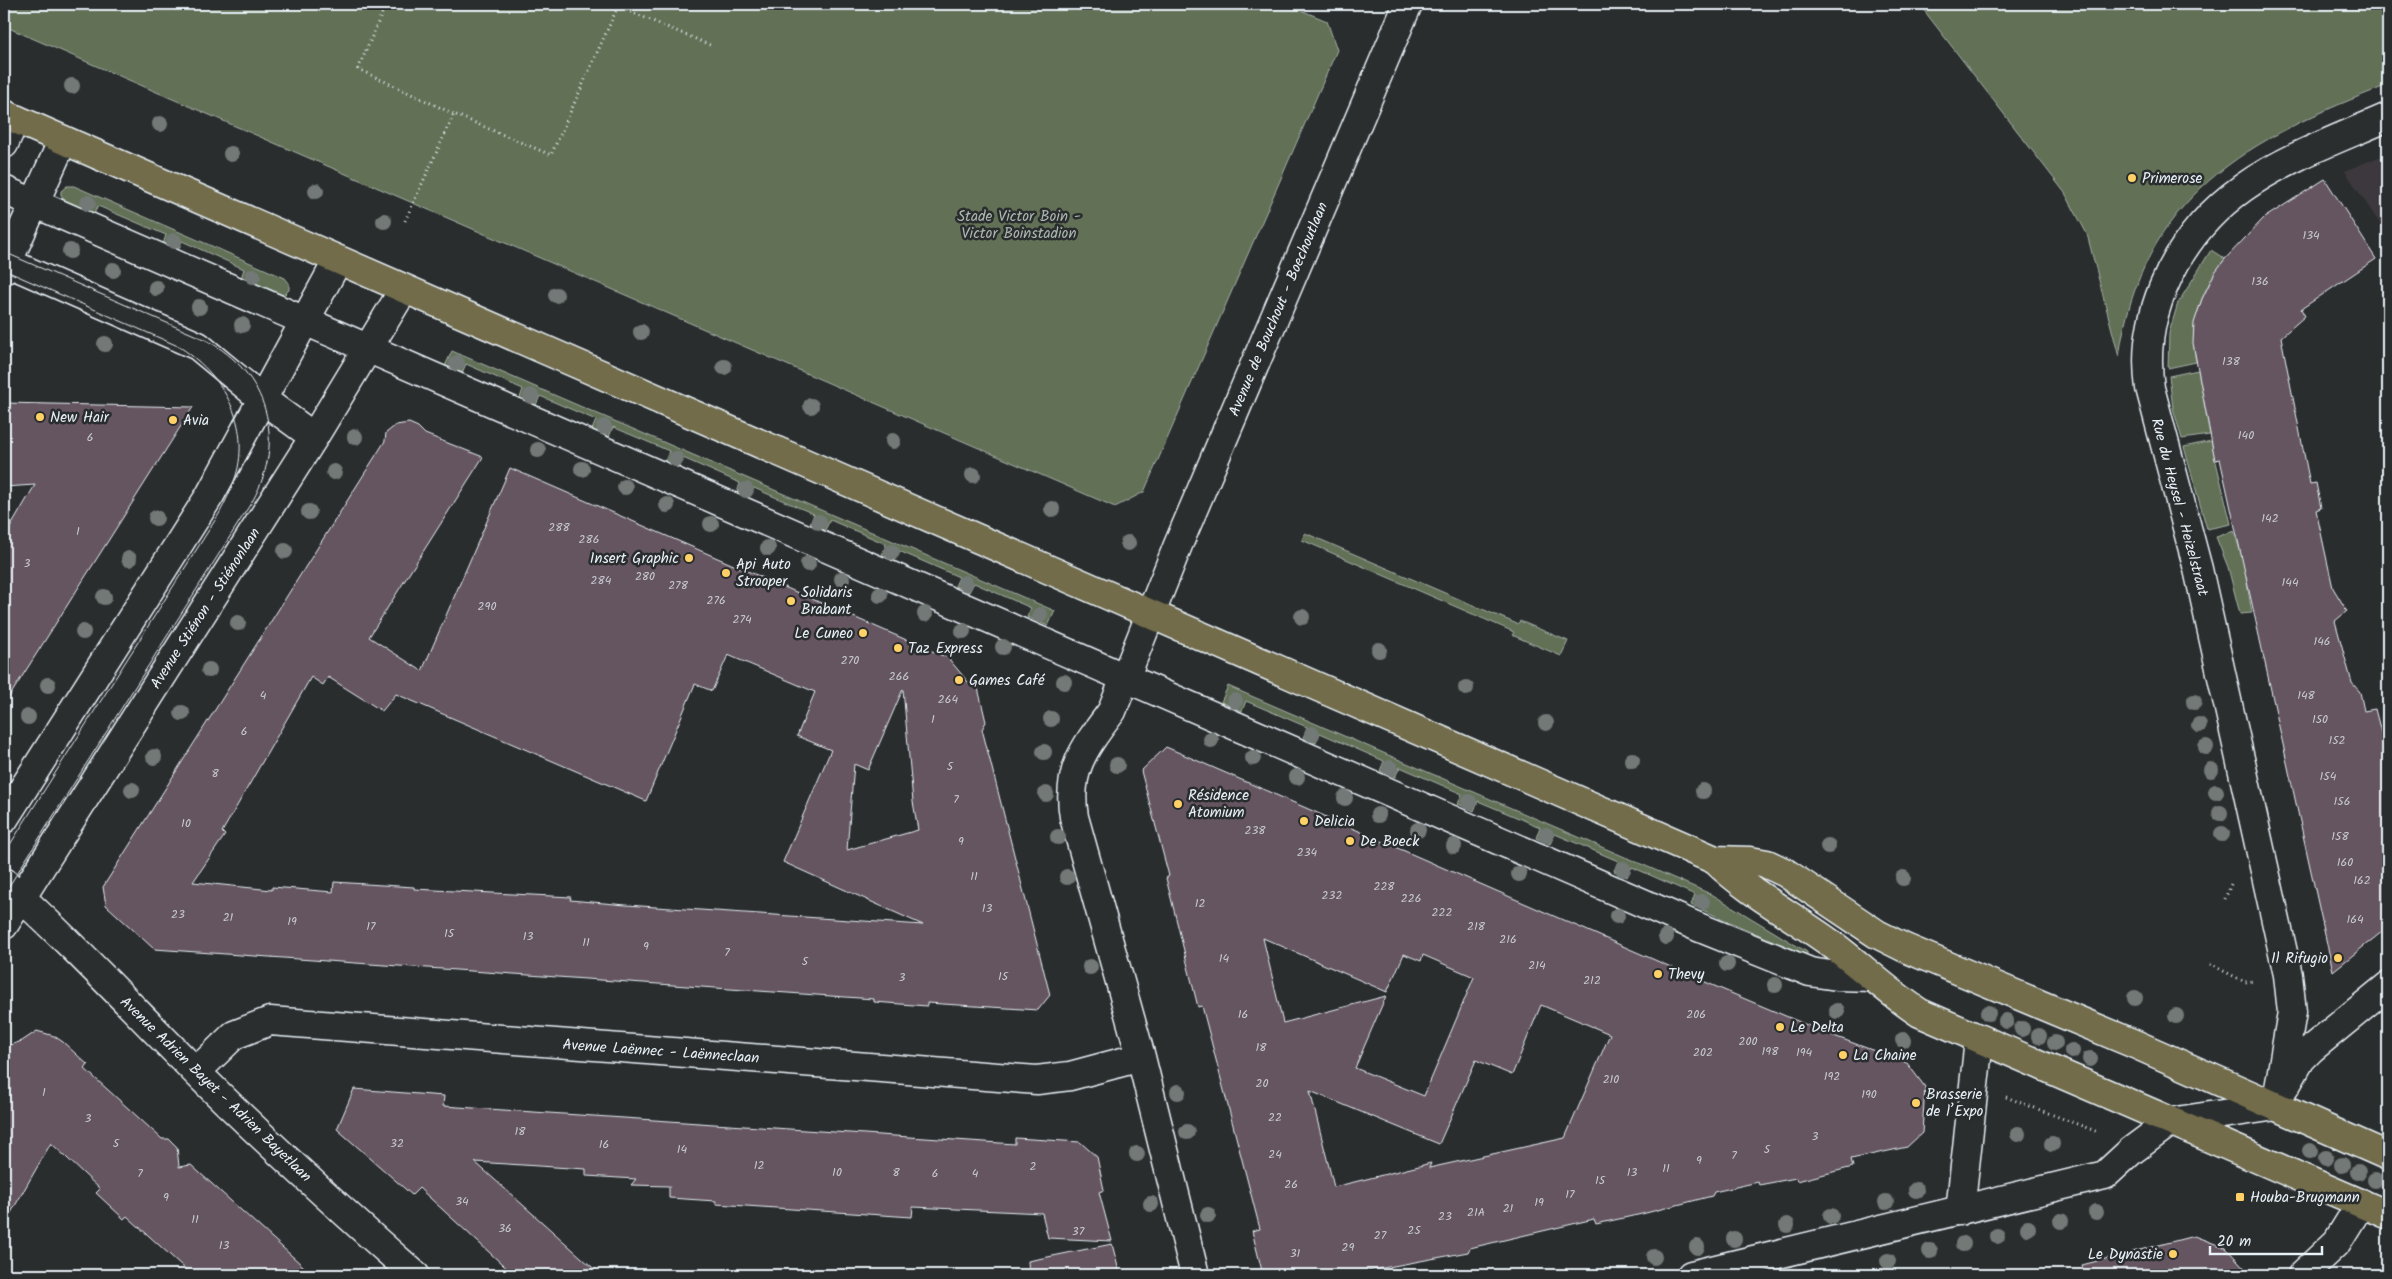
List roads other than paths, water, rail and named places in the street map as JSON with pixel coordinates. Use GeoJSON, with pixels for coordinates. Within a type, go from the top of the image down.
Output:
{"type":"FeatureCollection","features":[{"type":"Feature","properties":{"kind":"main road"},"geometry":{"type":"LineString","coordinates":[[8,126],[63,140],[1715,860],[1742,884],[1832,944],[1920,1013],[2388,1215]]}},
{"type":"Feature","properties":{"kind":"main road"},"geometry":{"type":"LineString","coordinates":[[1715,860],[1750,861],[1767,864],[1786,873],[1877,934],[1905,948],[2276,1106],[2388,1156]]}},
{"type":"Feature","properties":{"kind":"street","name":"Avenue de Bouchout - Boechoutlaan"},"geometry":{"type":"LineString","coordinates":[[1196,1275],[1141,1057],[1074,816],[1070,795],[1074,774],[1094,734],[1112,711],[1150,614],[1402,5]]}},
{"type":"Feature","properties":{"kind":"street","name":"Rue du Heysel - Heizelstraat"},"geometry":{"type":"LineString","coordinates":[[2276,1106],[2292,1012],[2288,975],[2198,569],[2150,388],[2147,366],[2148,338],[2152,318],[2178,259],[2200,226],[2224,201],[2252,180],[2288,160],[2388,117]]}},
{"type":"Feature","properties":{"kind":"street"},"geometry":{"type":"LineString","coordinates":[[63,140],[5,264],[198,346],[262,400],[314,437]]}},
{"type":"Feature","properties":{"kind":"street"},"geometry":{"type":"LineString","coordinates":[[4,190],[1698,927],[1810,972],[1837,976],[1872,977]]}},
{"type":"Feature","properties":{"kind":"street"},"geometry":{"type":"LineString","coordinates":[[4,819],[210,495],[338,260]]}},
{"type":"Feature","properties":{"kind":"street","name":"Avenue Stiénon - Stiénonlaan"},"geometry":{"type":"LineString","coordinates":[[4,925],[12,890],[314,437],[404,289]]}},
{"type":"Feature","properties":{"kind":"street","name":"Avenue Adrien Bayet - Adrien Bayetlaan"},"geometry":{"type":"LineString","coordinates":[[12,890],[58,932],[196,1072],[304,1176],[415,1275]]}},
{"type":"Feature","properties":{"kind":"street"},"geometry":{"type":"LineString","coordinates":[[1691,1275],[2106,1175],[2131,1151],[2170,1122],[2276,1106],[2301,1059],[2388,986]]}},
{"type":"Feature","properties":{"kind":"street"},"geometry":{"type":"LineString","coordinates":[[2292,1012],[2308,1029],[2319,1031],[2336,1028]]}},
{"type":"Feature","properties":{"kind":"street","name":"Avenue Laënnec - Laënneclaan"},"geometry":{"type":"LineString","coordinates":[[196,1072],[234,1035],[270,1021],[1037,1080],[1070,1076],[1141,1057]]}},
{"type":"Feature","properties":{"kind":"street"},"geometry":{"type":"LineString","coordinates":[[1960,1211],[1979,1040]]}},
{"type":"Feature","properties":{"kind":"street"},"geometry":{"type":"LineString","coordinates":[[2302,1275],[2337,1242],[2361,1203]]}},
{"type":"Feature","properties":{"kind":"tram line"},"geometry":{"type":"LineString","coordinates":[[4,252],[206,340],[227,354],[244,370],[257,389],[265,410],[269,432],[268,454],[263,477],[253,500],[4,894]]}},
{"type":"Feature","properties":{"kind":"tram line"},"geometry":{"type":"LineString","coordinates":[[4,270],[178,346],[193,357],[219,384],[228,400],[235,416],[239,434],[240,453],[237,472],[219,514],[4,854]]}},
{"type":"Feature","properties":{"kind":"place","name":"Primerose"},"geometry":{"type":"Point","coordinates":[2132,178]}},
{"type":"Feature","properties":{"kind":"place","name":"New Hair"},"geometry":{"type":"Point","coordinates":[40,417]}},
{"type":"Feature","properties":{"kind":"place","name":"Avia"},"geometry":{"type":"Point","coordinates":[173,420]}},
{"type":"Feature","properties":{"kind":"place","name":"Insert Graphic"},"geometry":{"type":"Point","coordinates":[689,558]}},
{"type":"Feature","properties":{"kind":"place","name":"Api Auto Strooper"},"geometry":{"type":"Point","coordinates":[726,573]}},
{"type":"Feature","properties":{"kind":"place","name":"Solidaris Brabant"},"geometry":{"type":"Point","coordinates":[791,601]}},
{"type":"Feature","properties":{"kind":"place","name":"Le Cuneo"},"geometry":{"type":"Point","coordinates":[863,633]}},
{"type":"Feature","properties":{"kind":"place","name":"Taz Express"},"geometry":{"type":"Point","coordinates":[898,648]}},
{"type":"Feature","properties":{"kind":"place","name":"Games Café"},"geometry":{"type":"Point","coordinates":[959,680]}},
{"type":"Feature","properties":{"kind":"place","name":"Résidence Atomium"},"geometry":{"type":"Point","coordinates":[1178,804]}},
{"type":"Feature","properties":{"kind":"place","name":"Delicia"},"geometry":{"type":"Point","coordinates":[1304,821]}},
{"type":"Feature","properties":{"kind":"place","name":"De Boeck"},"geometry":{"type":"Point","coordinates":[1350,841]}},
{"type":"Feature","properties":{"kind":"place","name":"Il Rifugio"},"geometry":{"type":"Point","coordinates":[2338,958]}},
{"type":"Feature","properties":{"kind":"place","name":"Thevy"},"geometry":{"type":"Point","coordinates":[1658,974]}},
{"type":"Feature","properties":{"kind":"place","name":"Le Delta"},"geometry":{"type":"Point","coordinates":[1780,1027]}},
{"type":"Feature","properties":{"kind":"place","name":"La Chaine"},"geometry":{"type":"Point","coordinates":[1843,1055]}},
{"type":"Feature","properties":{"kind":"place","name":"Brasserie de l’Expo"},"geometry":{"type":"Point","coordinates":[1916,1103]}},
{"type":"Feature","properties":{"kind":"place","name":"Houba-Brugmann"},"geometry":{"type":"Point","coordinates":[2240,1197]}},
{"type":"Feature","properties":{"kind":"place","name":"Le Dynastie"},"geometry":{"type":"Point","coordinates":[2173,1254]}},
{"type":"Feature","properties":{"kind":"park label","name":"Stade Victor Boin - Victor Boinstadion"},"geometry":{"type":"Point","coordinates":[1019,224]}}]}
